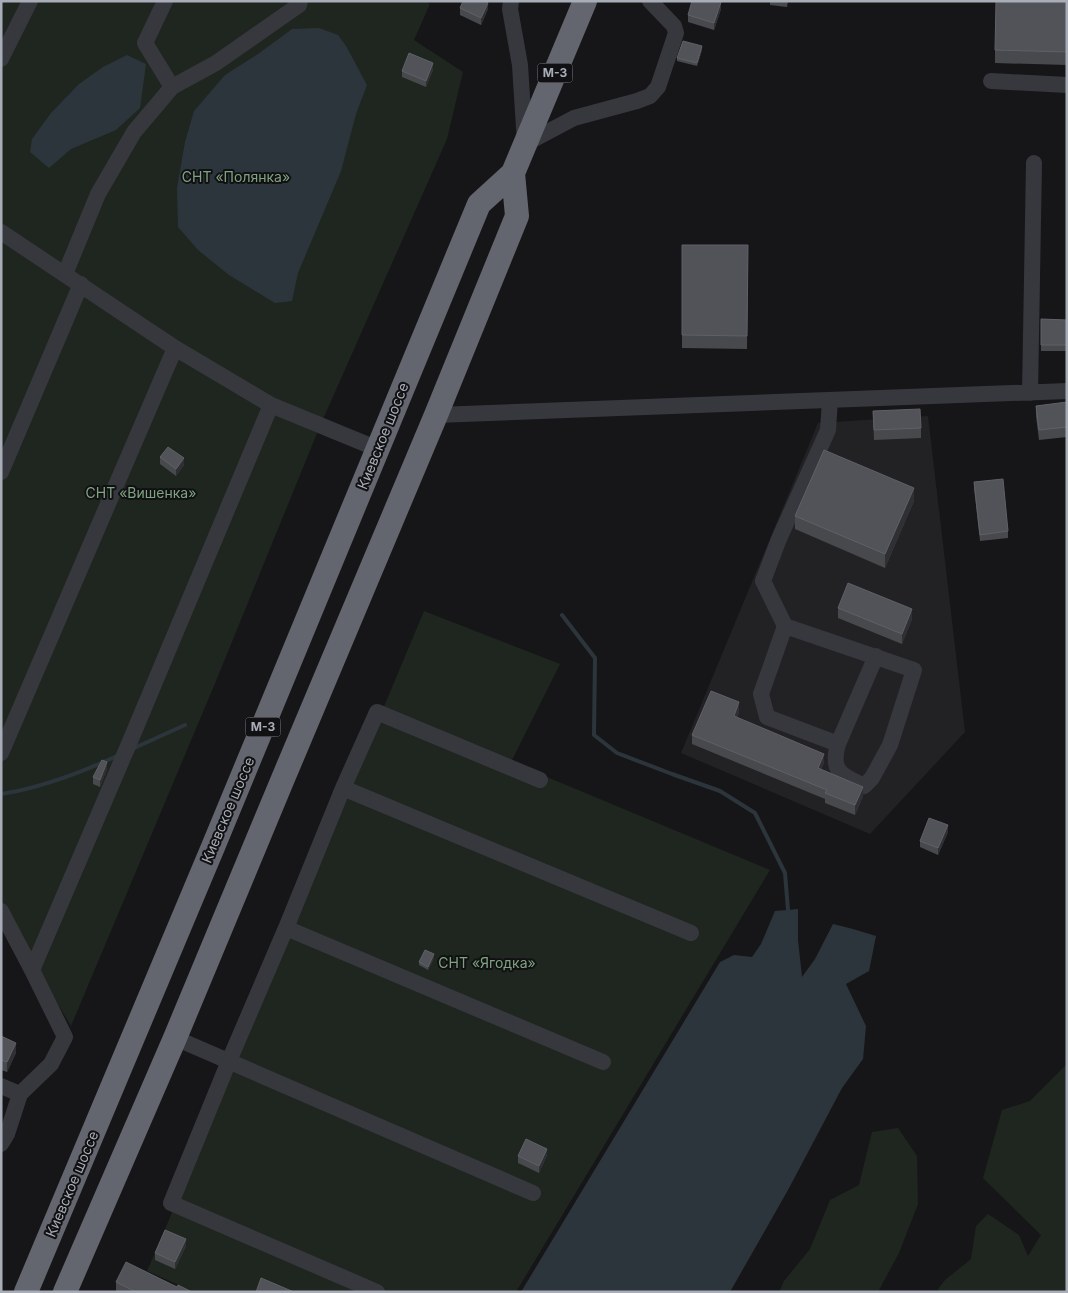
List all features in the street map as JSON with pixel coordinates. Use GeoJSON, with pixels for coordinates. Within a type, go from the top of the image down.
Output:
{"type":"FeatureCollection","features":[{"type":"Feature","properties":{"kind":"highway","name":"Киевское шоссе"},"geometry":{"type":"LineString","coordinates":[[26,1292],[479,204],[513,173],[585,1]]}},
{"type":"Feature","properties":{"kind":"highway","name":"Киевское шоссе"},"geometry":{"type":"LineString","coordinates":[[65,1292],[175,1038],[436,415],[517,216],[513,173]]}},
{"type":"Feature","properties":{"kind":"street"},"geometry":{"type":"LineString","coordinates":[[1,59],[30,1]]}},
{"type":"Feature","properties":{"kind":"street"},"geometry":{"type":"LineString","coordinates":[[164,1],[145,43],[172,87]]}},
{"type":"Feature","properties":{"kind":"street"},"geometry":{"type":"LineString","coordinates":[[65,274],[98,194],[134,132],[172,87],[216,63],[299,5],[300,1]]}},
{"type":"Feature","properties":{"kind":"street"},"geometry":{"type":"LineString","coordinates":[[512,1],[510,9],[520,65],[525,144],[574,118],[650,96],[658,87],[676,33],[674,26],[650,1]]}},
{"type":"Feature","properties":{"kind":"street"},"geometry":{"type":"LineString","coordinates":[[991,81],[1067,85]]}},
{"type":"Feature","properties":{"kind":"street"},"geometry":{"type":"LineString","coordinates":[[1030,392],[1034,163]]}},
{"type":"Feature","properties":{"kind":"street"},"geometry":{"type":"LineString","coordinates":[[1,232],[175,348],[271,405],[378,449]]}},
{"type":"Feature","properties":{"kind":"street"},"geometry":{"type":"LineString","coordinates":[[1,472],[81,284]]}},
{"type":"Feature","properties":{"kind":"street"},"geometry":{"type":"LineString","coordinates":[[1,753],[175,348]]}},
{"type":"Feature","properties":{"kind":"street"},"geometry":{"type":"LineString","coordinates":[[436,415],[1067,391]]}},
{"type":"Feature","properties":{"kind":"street"},"geometry":{"type":"LineString","coordinates":[[830,400],[828,430],[779,539],[763,581],[785,626],[761,694],[767,717],[838,744]]}},
{"type":"Feature","properties":{"kind":"street"},"geometry":{"type":"LineString","coordinates":[[32,970],[271,405]]}},
{"type":"Feature","properties":{"kind":"street"},"geometry":{"type":"LineString","coordinates":[[785,626],[876,656],[914,670],[890,745],[872,778],[864,786],[844,776],[837,768],[835,754],[876,656]]}},
{"type":"Feature","properties":{"kind":"street"},"geometry":{"type":"LineString","coordinates":[[377,1292],[171,1203],[343,788],[377,712],[540,780]]}},
{"type":"Feature","properties":{"kind":"street"},"geometry":{"type":"LineString","coordinates":[[343,788],[691,933]]}},
{"type":"Feature","properties":{"kind":"street"},"geometry":{"type":"LineString","coordinates":[[1,911],[65,1037],[51,1064],[20,1094],[7,1134],[1,1144]]}},
{"type":"Feature","properties":{"kind":"street"},"geometry":{"type":"LineString","coordinates":[[286,928],[603,1062]]}},
{"type":"Feature","properties":{"kind":"street"},"geometry":{"type":"LineString","coordinates":[[175,1038],[533,1193]]}},
{"type":"Feature","properties":{"kind":"street"},"geometry":{"type":"LineString","coordinates":[[1,1086],[20,1094]]}},
{"type":"Feature","properties":{"kind":"shaded area"},"geometry":{"type":"Polygon","coordinates":[[[319,28],[338,35],[367,85],[356,114],[341,171],[298,273],[292,301],[275,303],[229,275],[198,250],[178,227],[177,188],[185,142],[194,111],[225,75],[292,29],[319,28]]]}},
{"type":"Feature","properties":{"kind":"shaded area"},"geometry":{"type":"Polygon","coordinates":[[[127,55],[146,64],[140,108],[116,130],[71,149],[49,168],[30,152],[32,139],[51,113],[79,84],[103,67],[127,55]]]}},
{"type":"Feature","properties":{"kind":"shaded area"},"geometry":{"type":"Polygon","coordinates":[[[928,416],[965,732],[870,834],[681,753],[818,423],[928,416]]]}},
{"type":"Feature","properties":{"kind":"shaded area"},"geometry":{"type":"Polygon","coordinates":[[[798,909],[798,940],[802,977],[815,959],[833,924],[876,936],[869,971],[846,984],[866,1026],[863,1059],[842,1088],[788,1190],[730,1292],[521,1292],[720,962],[734,955],[752,957],[761,944],[775,911],[798,909]]]}},
{"type":"Feature","properties":{"kind":"green space"},"geometry":{"type":"Polygon","coordinates":[[[1,1],[426,1],[430,4],[414,40],[463,72],[447,139],[320,426],[216,681],[71,1026],[1,910],[1,1]]]}},
{"type":"Feature","properties":{"kind":"green space","name":"СНТ «Ягодка»"},"geometry":{"type":"Polygon","coordinates":[[[424,611],[560,664],[511,762],[770,870],[516,1292],[189,1292],[181,1286],[147,1271],[424,611]]]}},
{"type":"Feature","properties":{"kind":"green space"},"geometry":{"type":"Polygon","coordinates":[[[1067,1064],[1067,1292],[939,1292],[938,1289],[945,1280],[971,1259],[976,1226],[988,1214],[1019,1235],[1028,1256],[1041,1235],[983,1178],[1002,1110],[1030,1101],[1067,1064]]]}},
{"type":"Feature","properties":{"kind":"green space"},"geometry":{"type":"Polygon","coordinates":[[[898,1128],[917,1156],[918,1204],[899,1253],[878,1292],[779,1292],[784,1281],[810,1249],[830,1200],[859,1185],[872,1132],[898,1128]]]}},
{"type":"Feature","properties":{"kind":"building"},"geometry":{"type":"Polygon","coordinates":[[[463,1],[485,1],[488,3],[481,18],[460,8],[463,1]]]}},
{"type":"Feature","properties":{"kind":"building"},"geometry":{"type":"Polygon","coordinates":[[[692,1],[721,2],[714,23],[688,15],[692,1]]]}},
{"type":"Feature","properties":{"kind":"building"},"geometry":{"type":"Polygon","coordinates":[[[996,1],[1067,1],[1067,52],[995,50],[996,1]]]}},
{"type":"Feature","properties":{"kind":"building"},"geometry":{"type":"Polygon","coordinates":[[[683,41],[702,46],[697,63],[677,58],[683,41]]]}},
{"type":"Feature","properties":{"kind":"building"},"geometry":{"type":"Polygon","coordinates":[[[409,53],[433,63],[426,81],[402,71],[409,53]]]}},
{"type":"Feature","properties":{"kind":"building"},"geometry":{"type":"Polygon","coordinates":[[[682,245],[748,245],[747,336],[682,335],[682,245]]]}},
{"type":"Feature","properties":{"kind":"building"},"geometry":{"type":"Polygon","coordinates":[[[1041,319],[1067,320],[1067,345],[1041,345],[1041,319]]]}},
{"type":"Feature","properties":{"kind":"building"},"geometry":{"type":"Polygon","coordinates":[[[1067,402],[1067,427],[1039,430],[1036,406],[1067,402]]]}},
{"type":"Feature","properties":{"kind":"building"},"geometry":{"type":"Polygon","coordinates":[[[920,409],[921,428],[874,430],[873,411],[920,409]]]}},
{"type":"Feature","properties":{"kind":"building"},"geometry":{"type":"Polygon","coordinates":[[[168,447],[184,458],[176,469],[160,457],[168,447]]]}},
{"type":"Feature","properties":{"kind":"building"},"geometry":{"type":"Polygon","coordinates":[[[824,450],[914,488],[885,554],[795,516],[824,450]]]}},
{"type":"Feature","properties":{"kind":"building"},"geometry":{"type":"Polygon","coordinates":[[[1003,479],[1008,531],[980,535],[974,482],[1003,479]]]}},
{"type":"Feature","properties":{"kind":"building"},"geometry":{"type":"Polygon","coordinates":[[[848,583],[912,609],[902,634],[838,608],[848,583]]]}},
{"type":"Feature","properties":{"kind":"building"},"geometry":{"type":"Polygon","coordinates":[[[711,691],[739,702],[734,716],[824,754],[818,768],[863,787],[855,805],[825,793],[827,790],[692,735],[711,691]]]}},
{"type":"Feature","properties":{"kind":"building"},"geometry":{"type":"Polygon","coordinates":[[[102,760],[107,762],[100,780],[93,777],[102,760]]]}},
{"type":"Feature","properties":{"kind":"building"},"geometry":{"type":"Polygon","coordinates":[[[929,818],[948,825],[938,848],[920,841],[929,818]]]}},
{"type":"Feature","properties":{"kind":"building"},"geometry":{"type":"Polygon","coordinates":[[[425,950],[434,954],[428,967],[419,962],[425,950]]]}},
{"type":"Feature","properties":{"kind":"building"},"geometry":{"type":"Polygon","coordinates":[[[1,1036],[16,1043],[7,1062],[1,1060],[1,1036]]]}},
{"type":"Feature","properties":{"kind":"building"},"geometry":{"type":"Polygon","coordinates":[[[526,1139],[547,1149],[539,1166],[518,1156],[526,1139]]]}},
{"type":"Feature","properties":{"kind":"building"},"geometry":{"type":"Polygon","coordinates":[[[165,1230],[186,1239],[175,1262],[155,1253],[165,1230]]]}},
{"type":"Feature","properties":{"kind":"building"},"geometry":{"type":"Polygon","coordinates":[[[126,1262],[177,1287],[178,1285],[192,1292],[136,1292],[116,1282],[126,1262]]]}},
{"type":"Feature","properties":{"kind":"building"},"geometry":{"type":"Polygon","coordinates":[[[261,1278],[294,1292],[256,1292],[261,1278]]]}},
{"type":"Feature","properties":{"kind":"waterway"},"geometry":{"type":"LineString","coordinates":[[562,615],[595,658],[594,735],[617,753],[720,791],[755,813],[785,873],[788,910]]}},
{"type":"Feature","properties":{"kind":"waterway"},"geometry":{"type":"LineString","coordinates":[[132,749],[185,725]]}},
{"type":"Feature","properties":{"kind":"waterway"},"geometry":{"type":"LineString","coordinates":[[1,794],[31,788],[60,779],[117,756]]}},
{"type":"Feature","properties":{"kind":"park label","name":"СНТ «Полянка»"},"geometry":{"type":"Point","coordinates":[236,177]}},
{"type":"Feature","properties":{"kind":"park label","name":"СНТ «Вишенка»"},"geometry":{"type":"Point","coordinates":[141,493]}}]}
